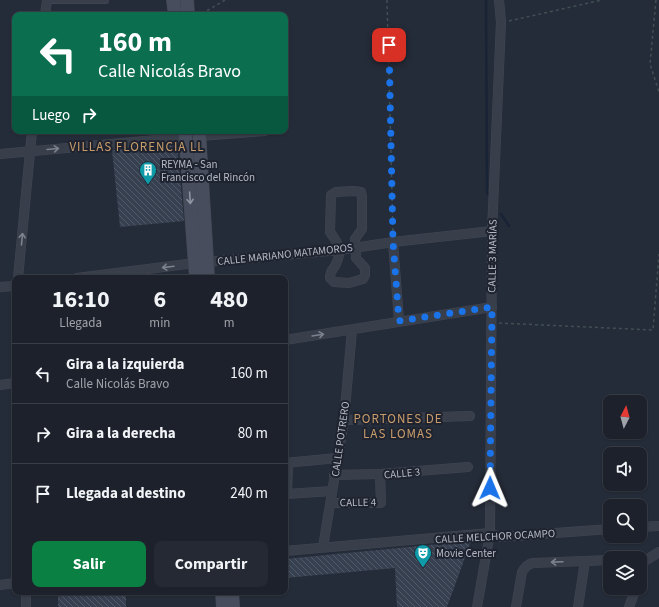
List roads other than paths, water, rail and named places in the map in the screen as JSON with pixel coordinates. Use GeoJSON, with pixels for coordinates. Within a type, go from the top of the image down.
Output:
{"type":"FeatureCollection","features":[{"type":"Feature","properties":{"kind":"street"},"geometry":{"type":"LineString","coordinates":[[173,0],[175,12]]}},
{"type":"Feature","properties":{"kind":"street"},"geometry":{"type":"LineString","coordinates":[[187,0],[188,12]]}},
{"type":"Feature","properties":{"kind":"street","name":"CALLE 3 MARÍAS"},"geometry":{"type":"LineString","coordinates":[[477,607],[490,533],[492,231],[501,22],[499,0]]}},
{"type":"Feature","properties":{"kind":"street"},"geometry":{"type":"LineString","coordinates":[[45,12],[47,1]]}},
{"type":"Feature","properties":{"kind":"street"},"geometry":{"type":"LineString","coordinates":[[18,275],[32,134]]}},
{"type":"Feature","properties":{"kind":"street"},"geometry":{"type":"LineString","coordinates":[[0,154],[186,134],[201,263],[207,275]]}},
{"type":"Feature","properties":{"kind":"street"},"geometry":{"type":"LineString","coordinates":[[197,275],[201,263],[200,134]]}},
{"type":"Feature","properties":{"kind":"street"},"geometry":{"type":"LineString","coordinates":[[354,191],[360,192],[362,196],[362,229],[355,239],[355,248],[356,258],[365,268],[365,275],[363,279],[349,283],[334,282],[330,278],[330,272],[336,264],[340,250],[338,242],[330,232],[332,195],[336,192],[354,191]]}},
{"type":"Feature","properties":{"kind":"street","name":"CALLE MARIANO MATAMOROS"},"geometry":{"type":"LineString","coordinates":[[102,275],[201,263],[340,250],[393,242],[492,231]]}},
{"type":"Feature","properties":{"kind":"street"},"geometry":{"type":"LineString","coordinates":[[393,242],[399,321]]}},
{"type":"Feature","properties":{"kind":"street"},"geometry":{"type":"LineString","coordinates":[[0,287],[12,286]]}},
{"type":"Feature","properties":{"kind":"street"},"geometry":{"type":"LineString","coordinates":[[288,340],[492,307]]}},
{"type":"Feature","properties":{"kind":"street","name":"CALLE POTRERO"},"geometry":{"type":"LineString","coordinates":[[323,547],[331,503],[336,458],[344,420],[352,330]]}},
{"type":"Feature","properties":{"kind":"street"},"geometry":{"type":"LineString","coordinates":[[0,385],[12,383]]}},
{"type":"Feature","properties":{"kind":"street"},"geometry":{"type":"LineString","coordinates":[[344,420],[470,416]]}},
{"type":"Feature","properties":{"kind":"street"},"geometry":{"type":"LineString","coordinates":[[288,463],[336,458]]}},
{"type":"Feature","properties":{"kind":"street","name":"CALLE 3"},"geometry":{"type":"LineString","coordinates":[[334,475],[380,474],[468,467]]}},
{"type":"Feature","properties":{"kind":"street","name":"CALLE 4"},"geometry":{"type":"LineString","coordinates":[[331,503],[381,503],[380,474]]}},
{"type":"Feature","properties":{"kind":"street"},"geometry":{"type":"LineString","coordinates":[[288,494],[332,491]]}},
{"type":"Feature","properties":{"kind":"street"},"geometry":{"type":"LineString","coordinates":[[647,527],[659,526]]}},
{"type":"Feature","properties":{"kind":"street","name":"CALLE MELCHOR OCAMPO"},"geometry":{"type":"LineString","coordinates":[[288,551],[490,533],[500,537],[603,530]]}},
{"type":"Feature","properties":{"kind":"street"},"geometry":{"type":"LineString","coordinates":[[647,560],[659,552]]}},
{"type":"Feature","properties":{"kind":"street"},"geometry":{"type":"LineString","coordinates":[[516,607],[522,572],[529,564],[603,560]]}},
{"type":"Feature","properties":{"kind":"street"},"geometry":{"type":"LineString","coordinates":[[578,607],[585,561]]}},
{"type":"Feature","properties":{"kind":"street"},"geometry":{"type":"LineString","coordinates":[[0,585],[12,583]]}},
{"type":"Feature","properties":{"kind":"street"},"geometry":{"type":"LineString","coordinates":[[26,595],[26,607]]}},
{"type":"Feature","properties":{"kind":"street"},"geometry":{"type":"LineString","coordinates":[[222,595],[223,607]]}},
{"type":"Feature","properties":{"kind":"street"},"geometry":{"type":"LineString","coordinates":[[232,595],[233,607]]}},
{"type":"Feature","properties":{"kind":"street"},"geometry":{"type":"LineString","coordinates":[[628,607],[633,595]]}},
{"type":"Feature","properties":{"kind":"lane"},"geometry":{"type":"LineString","coordinates":[[47,1],[106,1]]}},
{"type":"Feature","properties":{"kind":"waterway"},"geometry":{"type":"LineString","coordinates":[[486,0],[487,192],[490,197]]}},
{"type":"Feature","properties":{"kind":"waterway"},"geometry":{"type":"LineString","coordinates":[[501,214],[509,226]]}},
{"type":"Feature","properties":{"kind":"place","name":"REYMA - San Francisco del Rincón"},"geometry":{"type":"Point","coordinates":[148,185]}},
{"type":"Feature","properties":{"kind":"place","name":"Movie Center"},"geometry":{"type":"Point","coordinates":[423,568]}},
{"type":"Feature","properties":{"kind":"district","name":"VILLAS FLORENCIA LL"},"geometry":{"type":"Point","coordinates":[137,146]}},
{"type":"Feature","properties":{"kind":"district","name":"PORTONES DE LAS LOMAS"},"geometry":{"type":"Point","coordinates":[398,426]}}]}
